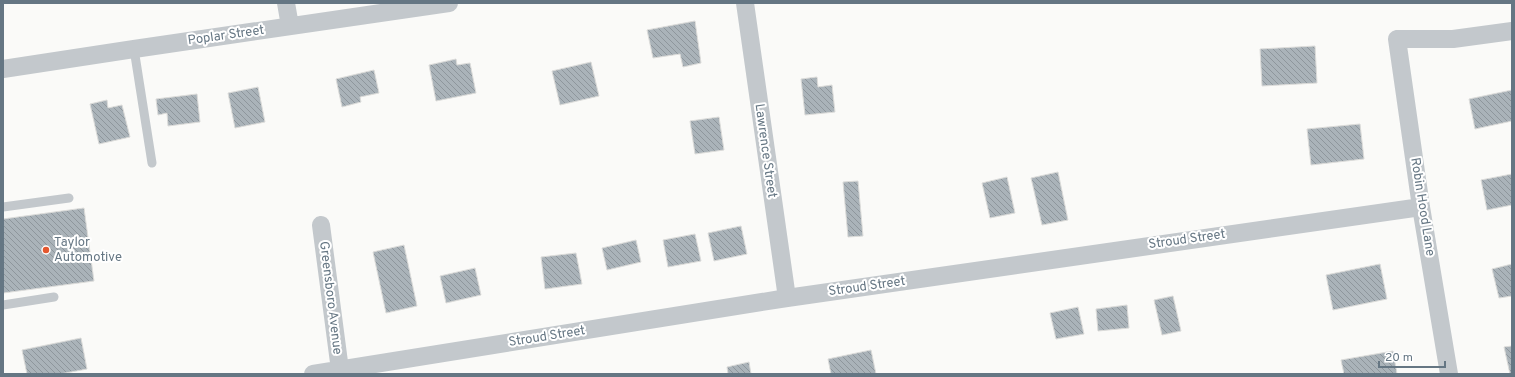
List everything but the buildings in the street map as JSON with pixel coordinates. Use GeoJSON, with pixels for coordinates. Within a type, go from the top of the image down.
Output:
{"type":"FeatureCollection","features":[{"type":"Feature","properties":{"kind":"street"},"geometry":{"type":"LineString","coordinates":[[286,3],[290,26]]}},
{"type":"Feature","properties":{"kind":"street","name":"Poplar Street"},"geometry":{"type":"LineString","coordinates":[[3,69],[449,3]]}},
{"type":"Feature","properties":{"kind":"street","name":"Lawrence Street"},"geometry":{"type":"LineString","coordinates":[[745,3],[786,298]]}},
{"type":"Feature","properties":{"kind":"street","name":"Robin Hood Lane"},"geometry":{"type":"LineString","coordinates":[[1449,374],[1421,206],[1397,39],[1452,39],[1512,31]]}},
{"type":"Feature","properties":{"kind":"street","name":"Stroud Street"},"geometry":{"type":"LineString","coordinates":[[313,374],[786,298],[1421,206]]}},
{"type":"Feature","properties":{"kind":"street","name":"Greensboro Avenue"},"geometry":{"type":"LineString","coordinates":[[321,225],[340,370]]}},
{"type":"Feature","properties":{"kind":"lane"},"geometry":{"type":"LineString","coordinates":[[134,49],[152,162]]}},
{"type":"Feature","properties":{"kind":"lane"},"geometry":{"type":"LineString","coordinates":[[3,207],[69,198]]}},
{"type":"Feature","properties":{"kind":"lane"},"geometry":{"type":"LineString","coordinates":[[3,305],[54,297]]}},
{"type":"Feature","properties":{"kind":"place","name":"Taylor Automotive"},"geometry":{"type":"Point","coordinates":[46,250]}}]}
